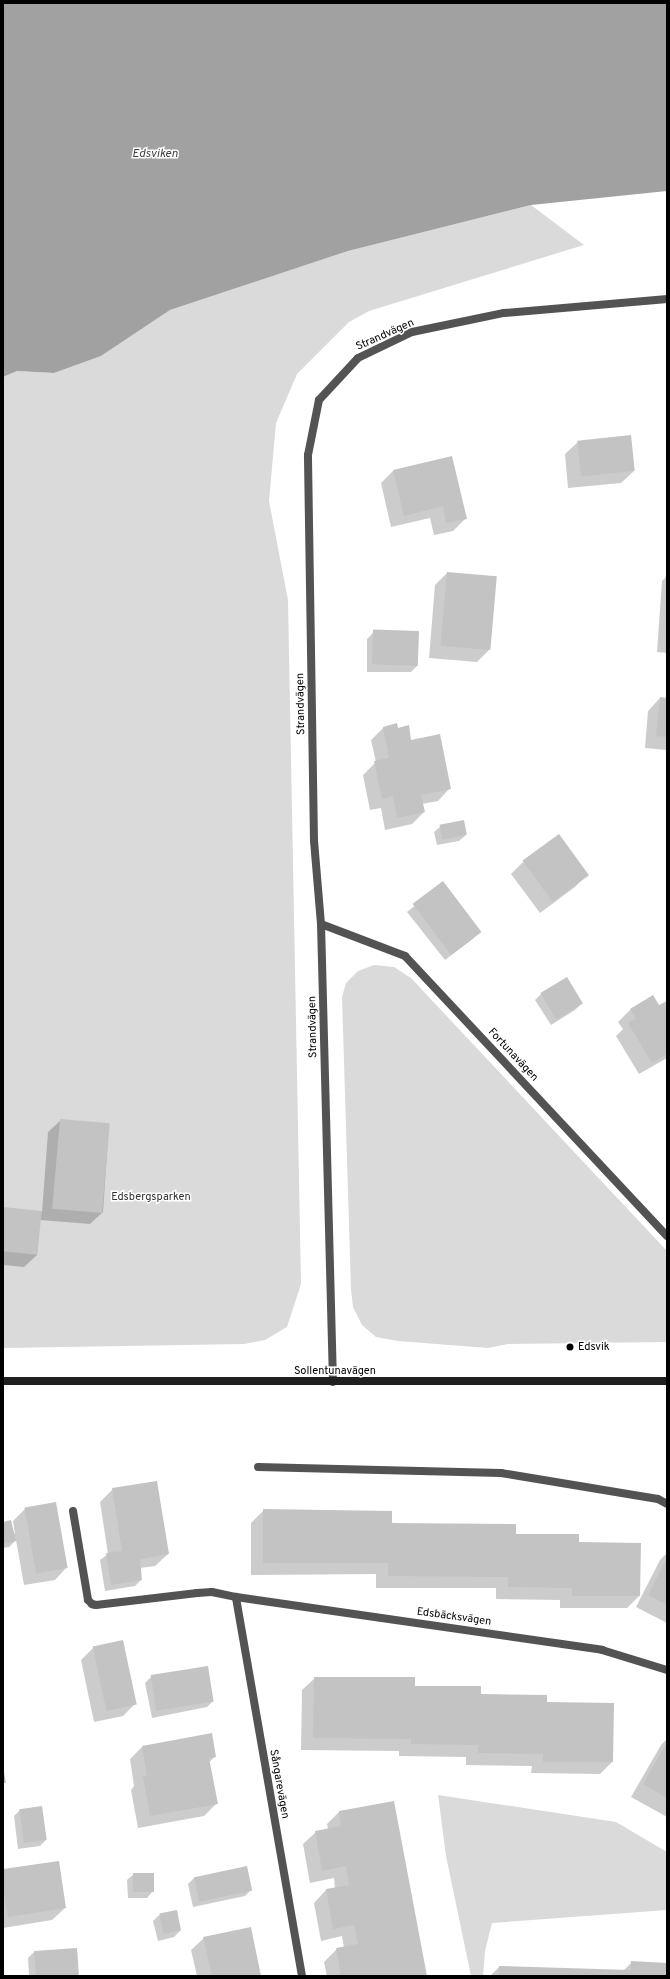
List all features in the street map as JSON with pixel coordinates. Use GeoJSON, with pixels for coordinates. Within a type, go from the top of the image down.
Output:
{"type":"FeatureCollection","features":[{"type":"Feature","properties":{"kind":"street","name":"Strandvägen"},"geometry":{"type":"LineString","coordinates":[[332,1382],[321,924],[314,841],[308,455],[320,400],[358,358],[412,332],[504,313],[667,299]]}},
{"type":"Feature","properties":{"kind":"street","name":"Fortunavägen"},"geometry":{"type":"LineString","coordinates":[[321,924],[405,956],[667,1236]]}},
{"type":"Feature","properties":{"kind":"street","name":"Sollentunavägen"},"geometry":{"type":"LineString","coordinates":[[3,1381],[667,1381]]}},
{"type":"Feature","properties":{"kind":"street"},"geometry":{"type":"LineString","coordinates":[[258,1467],[501,1473],[658,1499],[667,1504]]}},
{"type":"Feature","properties":{"kind":"street","name":"Edsbäcksvägen"},"geometry":{"type":"LineString","coordinates":[[73,1511],[88,1600],[92,1604],[96,1605],[212,1592],[236,1597],[602,1650],[667,1670]]}},
{"type":"Feature","properties":{"kind":"street","name":"Sångarevägen"},"geometry":{"type":"LineString","coordinates":[[236,1597],[302,1976]]}},
{"type":"Feature","properties":{"kind":"green space","name":"Edsbergsparken"},"geometry":{"type":"Polygon","coordinates":[[[531,205],[584,245],[369,311],[349,322],[297,374],[276,423],[269,501],[288,600],[301,1284],[287,1327],[265,1340],[244,1344],[3,1348],[3,377],[17,371],[54,373],[101,356],[170,310],[348,251],[531,205]]]}},
{"type":"Feature","properties":{"kind":"green space"},"geometry":{"type":"Polygon","coordinates":[[[374,965],[394,967],[411,978],[667,1251],[667,1342],[508,1344],[488,1348],[398,1341],[376,1337],[362,1325],[353,1307],[351,1290],[342,997],[346,983],[358,971],[374,965]]]}},
{"type":"Feature","properties":{"kind":"green space"},"geometry":{"type":"Polygon","coordinates":[[[438,1795],[616,1822],[667,1852],[667,1910],[492,1923],[485,1951],[483,1976],[471,1976],[446,1856],[438,1795]]]}},
{"type":"Feature","properties":{"kind":"water","name":"Edsviken"},"geometry":{"type":"Polygon","coordinates":[[[3,3],[667,3],[667,191],[531,205],[348,251],[170,310],[101,356],[54,373],[17,371],[3,377],[3,3]]]}},
{"type":"Feature","properties":{"kind":"building"},"geometry":{"type":"Polygon","coordinates":[[[631,435],[635,471],[581,476],[577,441],[631,435]]]}},
{"type":"Feature","properties":{"kind":"building"},"geometry":{"type":"Polygon","coordinates":[[[452,456],[467,519],[446,523],[443,506],[404,516],[393,470],[452,456]]]}},
{"type":"Feature","properties":{"kind":"building"},"geometry":{"type":"Polygon","coordinates":[[[447,572],[497,576],[490,650],[441,646],[447,572]]]}},
{"type":"Feature","properties":{"kind":"building"},"geometry":{"type":"Polygon","coordinates":[[[373,629],[419,631],[418,666],[372,664],[373,629]]]}},
{"type":"Feature","properties":{"kind":"building"},"geometry":{"type":"Polygon","coordinates":[[[660,697],[667,698],[667,737],[656,736],[660,697]]]}},
{"type":"Feature","properties":{"kind":"building"},"geometry":{"type":"Polygon","coordinates":[[[397,723],[398,728],[409,725],[411,740],[440,734],[451,789],[421,795],[425,812],[397,818],[393,796],[382,799],[374,761],[389,758],[383,727],[397,723]]]}},
{"type":"Feature","properties":{"kind":"building"},"geometry":{"type":"Polygon","coordinates":[[[464,820],[467,835],[442,839],[439,825],[464,820]]]}},
{"type":"Feature","properties":{"kind":"building"},"geometry":{"type":"Polygon","coordinates":[[[559,834],[589,875],[553,902],[523,860],[559,834]]]}},
{"type":"Feature","properties":{"kind":"building"},"geometry":{"type":"Polygon","coordinates":[[[443,881],[482,932],[451,955],[413,904],[443,881]]]}},
{"type":"Feature","properties":{"kind":"building"},"geometry":{"type":"Polygon","coordinates":[[[567,977],[583,1004],[556,1020],[540,993],[567,977]]]}},
{"type":"Feature","properties":{"kind":"building"},"geometry":{"type":"Polygon","coordinates":[[[653,995],[659,1005],[667,1001],[667,1054],[652,1063],[628,1023],[636,1018],[630,1009],[653,995]]]}},
{"type":"Feature","properties":{"kind":"building"},"geometry":{"type":"Polygon","coordinates":[[[60,1119],[110,1123],[102,1213],[52,1209],[60,1119]]]}},
{"type":"Feature","properties":{"kind":"building"},"geometry":{"type":"Polygon","coordinates":[[[3,1207],[42,1211],[37,1255],[3,1251],[3,1207]]]}},
{"type":"Feature","properties":{"kind":"building"},"geometry":{"type":"Polygon","coordinates":[[[157,1481],[169,1554],[140,1559],[142,1580],[111,1585],[106,1553],[122,1551],[112,1488],[157,1481]]]}},
{"type":"Feature","properties":{"kind":"building"},"geometry":{"type":"Polygon","coordinates":[[[56,1502],[68,1568],[36,1574],[24,1508],[56,1502]]]}},
{"type":"Feature","properties":{"kind":"building"},"geometry":{"type":"Polygon","coordinates":[[[263,1509],[392,1511],[392,1523],[516,1524],[516,1534],[579,1534],[579,1542],[641,1543],[640,1596],[572,1596],[572,1588],[508,1587],[508,1577],[388,1576],[388,1563],[263,1563],[263,1509]]]}},
{"type":"Feature","properties":{"kind":"building"},"geometry":{"type":"Polygon","coordinates":[[[11,1520],[16,1541],[3,1544],[3,1522],[11,1520]]]}},
{"type":"Feature","properties":{"kind":"building"},"geometry":{"type":"Polygon","coordinates":[[[667,1557],[667,1605],[648,1595],[667,1557]]]}},
{"type":"Feature","properties":{"kind":"building"},"geometry":{"type":"Polygon","coordinates":[[[123,1640],[137,1705],[106,1711],[93,1646],[123,1640]]]}},
{"type":"Feature","properties":{"kind":"building"},"geometry":{"type":"Polygon","coordinates":[[[208,1666],[214,1702],[156,1711],[151,1675],[208,1666]]]}},
{"type":"Feature","properties":{"kind":"building"},"geometry":{"type":"Polygon","coordinates":[[[314,1677],[415,1677],[415,1686],[481,1686],[481,1694],[547,1695],[547,1702],[614,1703],[613,1762],[543,1762],[543,1754],[478,1753],[478,1745],[411,1744],[411,1739],[313,1738],[314,1677]]]}},
{"type":"Feature","properties":{"kind":"building"},"geometry":{"type":"Polygon","coordinates":[[[212,1733],[216,1757],[209,1758],[218,1804],[150,1816],[143,1776],[147,1776],[142,1746],[212,1733]]]}},
{"type":"Feature","properties":{"kind":"building"},"geometry":{"type":"Polygon","coordinates":[[[667,1742],[667,1798],[643,1784],[667,1742]]]}},
{"type":"Feature","properties":{"kind":"building"},"geometry":{"type":"Polygon","coordinates":[[[3,1767],[6,1783],[3,1783],[3,1767]]]}},
{"type":"Feature","properties":{"kind":"building"},"geometry":{"type":"Polygon","coordinates":[[[394,1801],[427,1976],[341,1976],[336,1948],[358,1944],[354,1925],[333,1929],[326,1889],[349,1885],[346,1866],[322,1871],[315,1831],[341,1826],[339,1811],[394,1801]]]}},
{"type":"Feature","properties":{"kind":"building"},"geometry":{"type":"Polygon","coordinates":[[[42,1806],[47,1840],[24,1843],[19,1809],[42,1806]]]}},
{"type":"Feature","properties":{"kind":"building"},"geometry":{"type":"Polygon","coordinates":[[[59,1861],[66,1908],[8,1917],[3,1887],[3,1869],[59,1861]]]}},
{"type":"Feature","properties":{"kind":"building"},"geometry":{"type":"Polygon","coordinates":[[[247,1866],[252,1890],[199,1902],[194,1877],[247,1866]]]}},
{"type":"Feature","properties":{"kind":"building"},"geometry":{"type":"Polygon","coordinates":[[[133,1873],[154,1873],[154,1892],[133,1892],[133,1873]]]}},
{"type":"Feature","properties":{"kind":"building"},"geometry":{"type":"Polygon","coordinates":[[[177,1910],[181,1931],[163,1934],[159,1913],[177,1910]]]}},
{"type":"Feature","properties":{"kind":"building"},"geometry":{"type":"Polygon","coordinates":[[[251,1927],[261,1976],[212,1976],[203,1937],[251,1927]]]}},
{"type":"Feature","properties":{"kind":"building"},"geometry":{"type":"Polygon","coordinates":[[[77,1948],[79,1976],[36,1976],[34,1951],[77,1948]]]}},
{"type":"Feature","properties":{"kind":"building"},"geometry":{"type":"Polygon","coordinates":[[[631,1961],[667,1963],[667,1976],[499,1976],[499,1966],[631,1970],[631,1961]]]}},
{"type":"Feature","properties":{"kind":"place","name":"Edsvik"},"geometry":{"type":"Point","coordinates":[570,1347]}}]}
